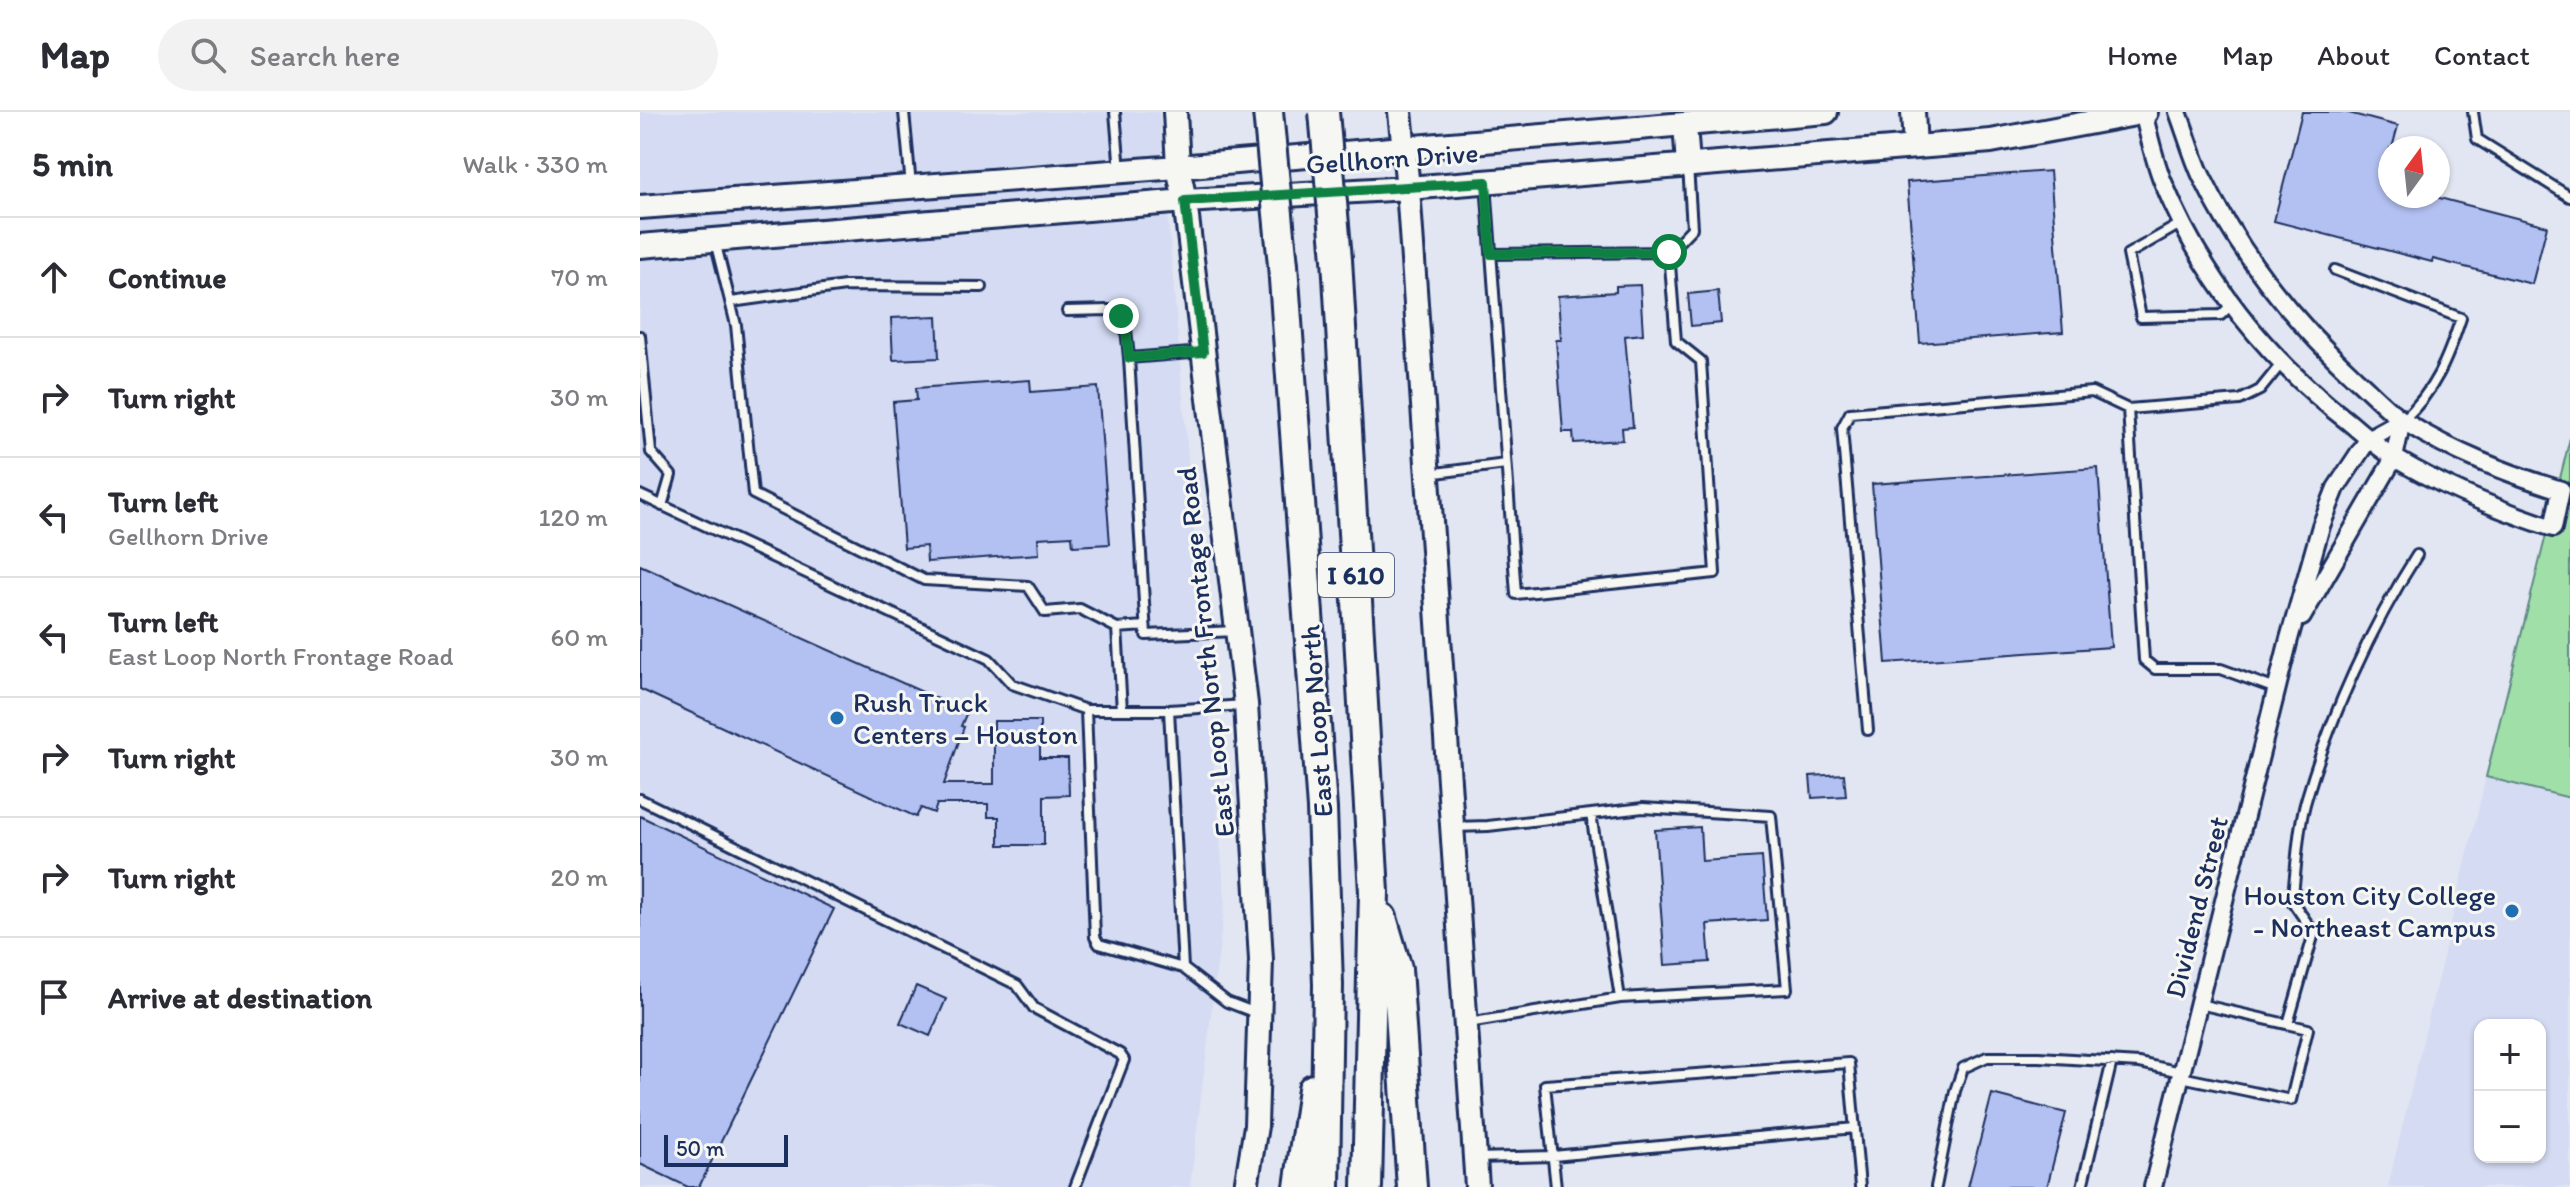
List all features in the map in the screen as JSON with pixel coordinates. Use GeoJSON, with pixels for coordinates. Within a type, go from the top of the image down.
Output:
{"type":"FeatureCollection","features":[{"type":"Feature","properties":{"kind":"highway","name":"East Loop North"},"geometry":{"type":"LineString","coordinates":[[1268,112],[1283,265],[1322,809],[1328,985],[1325,1187]]}},
{"type":"Feature","properties":{"kind":"highway","name":"East Loop North"},"geometry":{"type":"LineString","coordinates":[[1324,112],[1337,259],[1374,892],[1367,1187]]}},
{"type":"Feature","properties":{"kind":"highway"},"geometry":{"type":"LineString","coordinates":[[1374,892],[1397,969],[1412,1187]]}},
{"type":"Feature","properties":{"kind":"highway"},"geometry":{"type":"LineString","coordinates":[[1299,1187],[1328,985]]}},
{"type":"Feature","properties":{"kind":"main road","name":"East Loop North Frontage Road"},"geometry":{"type":"LineString","coordinates":[[1175,112],[1178,167],[1185,201],[1246,704],[1261,960],[1256,1126],[1246,1187]]}},
{"type":"Feature","properties":{"kind":"main road"},"geometry":{"type":"LineString","coordinates":[[1400,112],[1408,188],[1477,1187]]}},
{"type":"Feature","properties":{"kind":"main road","name":"Gellhorn Drive"},"geometry":{"type":"LineString","coordinates":[[640,207],[1178,167],[1685,118],[1826,112]]}},
{"type":"Feature","properties":{"kind":"main road"},"geometry":{"type":"LineString","coordinates":[[1913,112],[1915,147]]}},
{"type":"Feature","properties":{"kind":"main road","name":"Gellhorn Drive"},"geometry":{"type":"LineString","coordinates":[[640,246],[1185,201],[1408,188],[1991,141],[2144,112]]}},
{"type":"Feature","properties":{"kind":"main road"},"geometry":{"type":"LineString","coordinates":[[1685,118],[1688,165]]}},
{"type":"Feature","properties":{"kind":"main road"},"geometry":{"type":"LineString","coordinates":[[911,187],[915,224]]}},
{"type":"Feature","properties":{"kind":"street"},"geometry":{"type":"LineString","coordinates":[[2144,112],[2162,180],[2195,249],[2231,305],[2281,364],[2324,403],[2394,458],[2501,510],[2553,528],[2561,490],[2504,472],[2448,447],[2402,420],[2324,349],[2277,296],[2230,229],[2201,174],[2178,112]]}},
{"type":"Feature","properties":{"kind":"street","name":"Dividend Street"},"geometry":{"type":"LineString","coordinates":[[2153,1187],[2276,689],[2326,513],[2336,488],[2369,438],[2402,420]]}},
{"type":"Feature","properties":{"kind":"street","name":"Dividend Street"},"geometry":{"type":"LineString","coordinates":[[2289,639],[2394,458],[2402,420]]}},
{"type":"Feature","properties":{"kind":"lane"},"geometry":{"type":"LineString","coordinates":[[904,112],[911,187]]}},
{"type":"Feature","properties":{"kind":"lane"},"geometry":{"type":"LineString","coordinates":[[1115,112],[1120,171]]}},
{"type":"Feature","properties":{"kind":"lane"},"geometry":{"type":"LineString","coordinates":[[2473,112],[2477,139],[2570,197]]}},
{"type":"Feature","properties":{"kind":"lane"},"geometry":{"type":"LineString","coordinates":[[1491,254],[1669,252],[1692,228],[1688,165]]}},
{"type":"Feature","properties":{"kind":"lane"},"geometry":{"type":"LineString","coordinates":[[1486,182],[1516,594],[1715,573],[1701,361],[1676,341],[1669,252]]}},
{"type":"Feature","properties":{"kind":"lane"},"geometry":{"type":"LineString","coordinates":[[2182,223],[2128,254],[2141,317],[2221,315],[2231,305]]}},
{"type":"Feature","properties":{"kind":"lane"},"geometry":{"type":"LineString","coordinates":[[715,240],[736,325],[753,494],[924,580],[1028,586],[1045,612],[1080,609],[1117,628],[1145,626]]}},
{"type":"Feature","properties":{"kind":"lane"},"geometry":{"type":"LineString","coordinates":[[2335,270],[2461,318],[2441,374],[2421,402],[2402,420]]}},
{"type":"Feature","properties":{"kind":"lane"},"geometry":{"type":"LineString","coordinates":[[731,302],[845,286],[982,287]]}},
{"type":"Feature","properties":{"kind":"lane"},"geometry":{"type":"LineString","coordinates":[[1067,311],[1109,310],[1121,316],[1126,329],[1146,635],[1238,631]]}},
{"type":"Feature","properties":{"kind":"lane"},"geometry":{"type":"LineString","coordinates":[[640,336],[651,452],[671,475],[662,506]]}},
{"type":"Feature","properties":{"kind":"lane"},"geometry":{"type":"LineString","coordinates":[[1129,358],[1203,352]]}},
{"type":"Feature","properties":{"kind":"lane"},"geometry":{"type":"LineString","coordinates":[[1868,730],[1842,428],[1850,413],[2092,392],[2128,409],[2240,400],[2260,390],[2281,364]]}},
{"type":"Feature","properties":{"kind":"lane"},"geometry":{"type":"LineString","coordinates":[[2128,409],[2144,660],[2155,669],[2221,669],[2276,689]]}},
{"type":"Feature","properties":{"kind":"lane"},"geometry":{"type":"LineString","coordinates":[[1428,475],[1506,464]]}},
{"type":"Feature","properties":{"kind":"lane"},"geometry":{"type":"LineString","coordinates":[[640,495],[989,659],[1012,684],[1086,710],[1224,708],[1246,704]]}},
{"type":"Feature","properties":{"kind":"lane"},"geometry":{"type":"LineString","coordinates":[[2288,1024],[2314,933],[2292,901],[2306,799],[2347,690],[2385,604],[2417,555]]}},
{"type":"Feature","properties":{"kind":"lane"},"geometry":{"type":"LineString","coordinates":[[1117,628],[1122,710]]}},
{"type":"Feature","properties":{"kind":"lane"},"geometry":{"type":"LineString","coordinates":[[1086,710],[1095,937],[1099,944],[1183,968],[1227,1002],[1261,1015]]}},
{"type":"Feature","properties":{"kind":"lane"},"geometry":{"type":"LineString","coordinates":[[1169,710],[1183,968]]}},
{"type":"Feature","properties":{"kind":"lane"},"geometry":{"type":"LineString","coordinates":[[640,799],[1017,985],[1034,1008],[1120,1054],[1124,1060],[1075,1187]]}},
{"type":"Feature","properties":{"kind":"lane"},"geometry":{"type":"LineString","coordinates":[[1452,827],[1488,826],[1643,808],[1771,816],[1787,989],[1620,998],[1465,1024]]}},
{"type":"Feature","properties":{"kind":"lane"},"geometry":{"type":"LineString","coordinates":[[1591,814],[1620,998]]}},
{"type":"Feature","properties":{"kind":"lane"},"geometry":{"type":"LineString","coordinates":[[1936,1187],[1955,1091],[1963,1068],[1987,1057],[2139,1063],[2291,1100],[2308,1029],[2198,1004]]}},
{"type":"Feature","properties":{"kind":"lane"},"geometry":{"type":"LineString","coordinates":[[2082,1187],[2112,1061]]}},
{"type":"Feature","properties":{"kind":"lane"},"geometry":{"type":"LineString","coordinates":[[1556,1187],[1545,1085],[1849,1063],[1860,1187]]}},
{"type":"Feature","properties":{"kind":"lane"},"geometry":{"type":"LineString","coordinates":[[1475,1158],[1553,1156],[1855,1128]]}},
{"type":"Feature","properties":{"kind":"shaded area"},"geometry":{"type":"Polygon","coordinates":[[[640,112],[1159,112],[1225,900],[1190,1187],[640,1187],[640,112]]]}},
{"type":"Feature","properties":{"kind":"shaded area","name":"Houston City College - Northeast Campus"},"geometry":{"type":"Polygon","coordinates":[[[2486,777],[2570,798],[2570,1187],[2388,1187],[2486,777]]]}},
{"type":"Feature","properties":{"kind":"green space"},"geometry":{"type":"Polygon","coordinates":[[[2570,438],[2570,798],[2486,777],[2570,438]]]}},
{"type":"Feature","properties":{"kind":"building"},"geometry":{"type":"Polygon","coordinates":[[[2302,112],[2345,112],[2398,126],[2395,136],[2378,136],[2378,208],[2450,208],[2450,201],[2547,226],[2532,284],[2274,221],[2302,112]]]}},
{"type":"Feature","properties":{"kind":"building"},"geometry":{"type":"Polygon","coordinates":[[[2050,171],[2063,332],[1920,343],[1907,182],[2050,171]]]}},
{"type":"Feature","properties":{"kind":"building"},"geometry":{"type":"Polygon","coordinates":[[[1640,285],[1643,334],[1625,336],[1633,427],[1622,428],[1623,440],[1574,443],[1573,432],[1563,432],[1556,340],[1561,340],[1558,296],[1616,292],[1616,286],[1640,285]]]}},
{"type":"Feature","properties":{"kind":"building"},"geometry":{"type":"Polygon","coordinates":[[[1718,291],[1721,323],[1691,326],[1688,294],[1718,291]]]}},
{"type":"Feature","properties":{"kind":"building"},"geometry":{"type":"Polygon","coordinates":[[[937,316],[939,358],[893,360],[891,318],[937,316]]]}},
{"type":"Feature","properties":{"kind":"building"},"geometry":{"type":"Polygon","coordinates":[[[1030,380],[1031,392],[1098,387],[1110,544],[1073,546],[1072,536],[1038,538],[1039,554],[927,562],[926,546],[904,548],[893,402],[917,400],[916,388],[1030,380]]]}},
{"type":"Feature","properties":{"kind":"building"},"geometry":{"type":"Polygon","coordinates":[[[2098,468],[2111,647],[1886,663],[1872,484],[2098,468]]]}},
{"type":"Feature","properties":{"kind":"building"},"geometry":{"type":"Polygon","coordinates":[[[640,565],[967,712],[944,784],[994,784],[994,721],[1040,721],[1040,758],[1068,758],[1069,795],[1044,796],[1044,845],[999,845],[999,817],[988,817],[988,804],[937,804],[934,813],[921,808],[916,817],[640,689],[640,565]]]}},
{"type":"Feature","properties":{"kind":"building"},"geometry":{"type":"Polygon","coordinates":[[[1844,774],[1846,796],[1812,798],[1810,776],[1844,774]]]}},
{"type":"Feature","properties":{"kind":"building"},"geometry":{"type":"Polygon","coordinates":[[[640,816],[834,909],[699,1187],[688,1187],[640,1164],[640,816]]]}},
{"type":"Feature","properties":{"kind":"building"},"geometry":{"type":"Polygon","coordinates":[[[1700,827],[1702,861],[1762,857],[1767,920],[1707,924],[1710,962],[1665,965],[1655,830],[1700,827]]]}},
{"type":"Feature","properties":{"kind":"building"},"geometry":{"type":"Polygon","coordinates":[[[916,986],[946,999],[930,1036],[900,1023],[916,986]]]}},
{"type":"Feature","properties":{"kind":"building"},"geometry":{"type":"Polygon","coordinates":[[[1992,1094],[2066,1113],[2047,1187],[1968,1187],[1992,1094]]]}},
{"type":"Feature","properties":{"kind":"place","name":"Rush Truck Centers – Houston"},"geometry":{"type":"Point","coordinates":[837,718]}},
{"type":"Feature","properties":{"kind":"place","name":"Houston City College - Northeast Campus"},"geometry":{"type":"Point","coordinates":[2512,911]}},
{"type":"Feature","properties":{"kind":"route"},"geometry":{"type":"LineString","coordinates":[[1121,316],[1126,329],[1129,358],[1203,352],[1185,201],[1486,182],[1491,254],[1669,252]]}}]}
